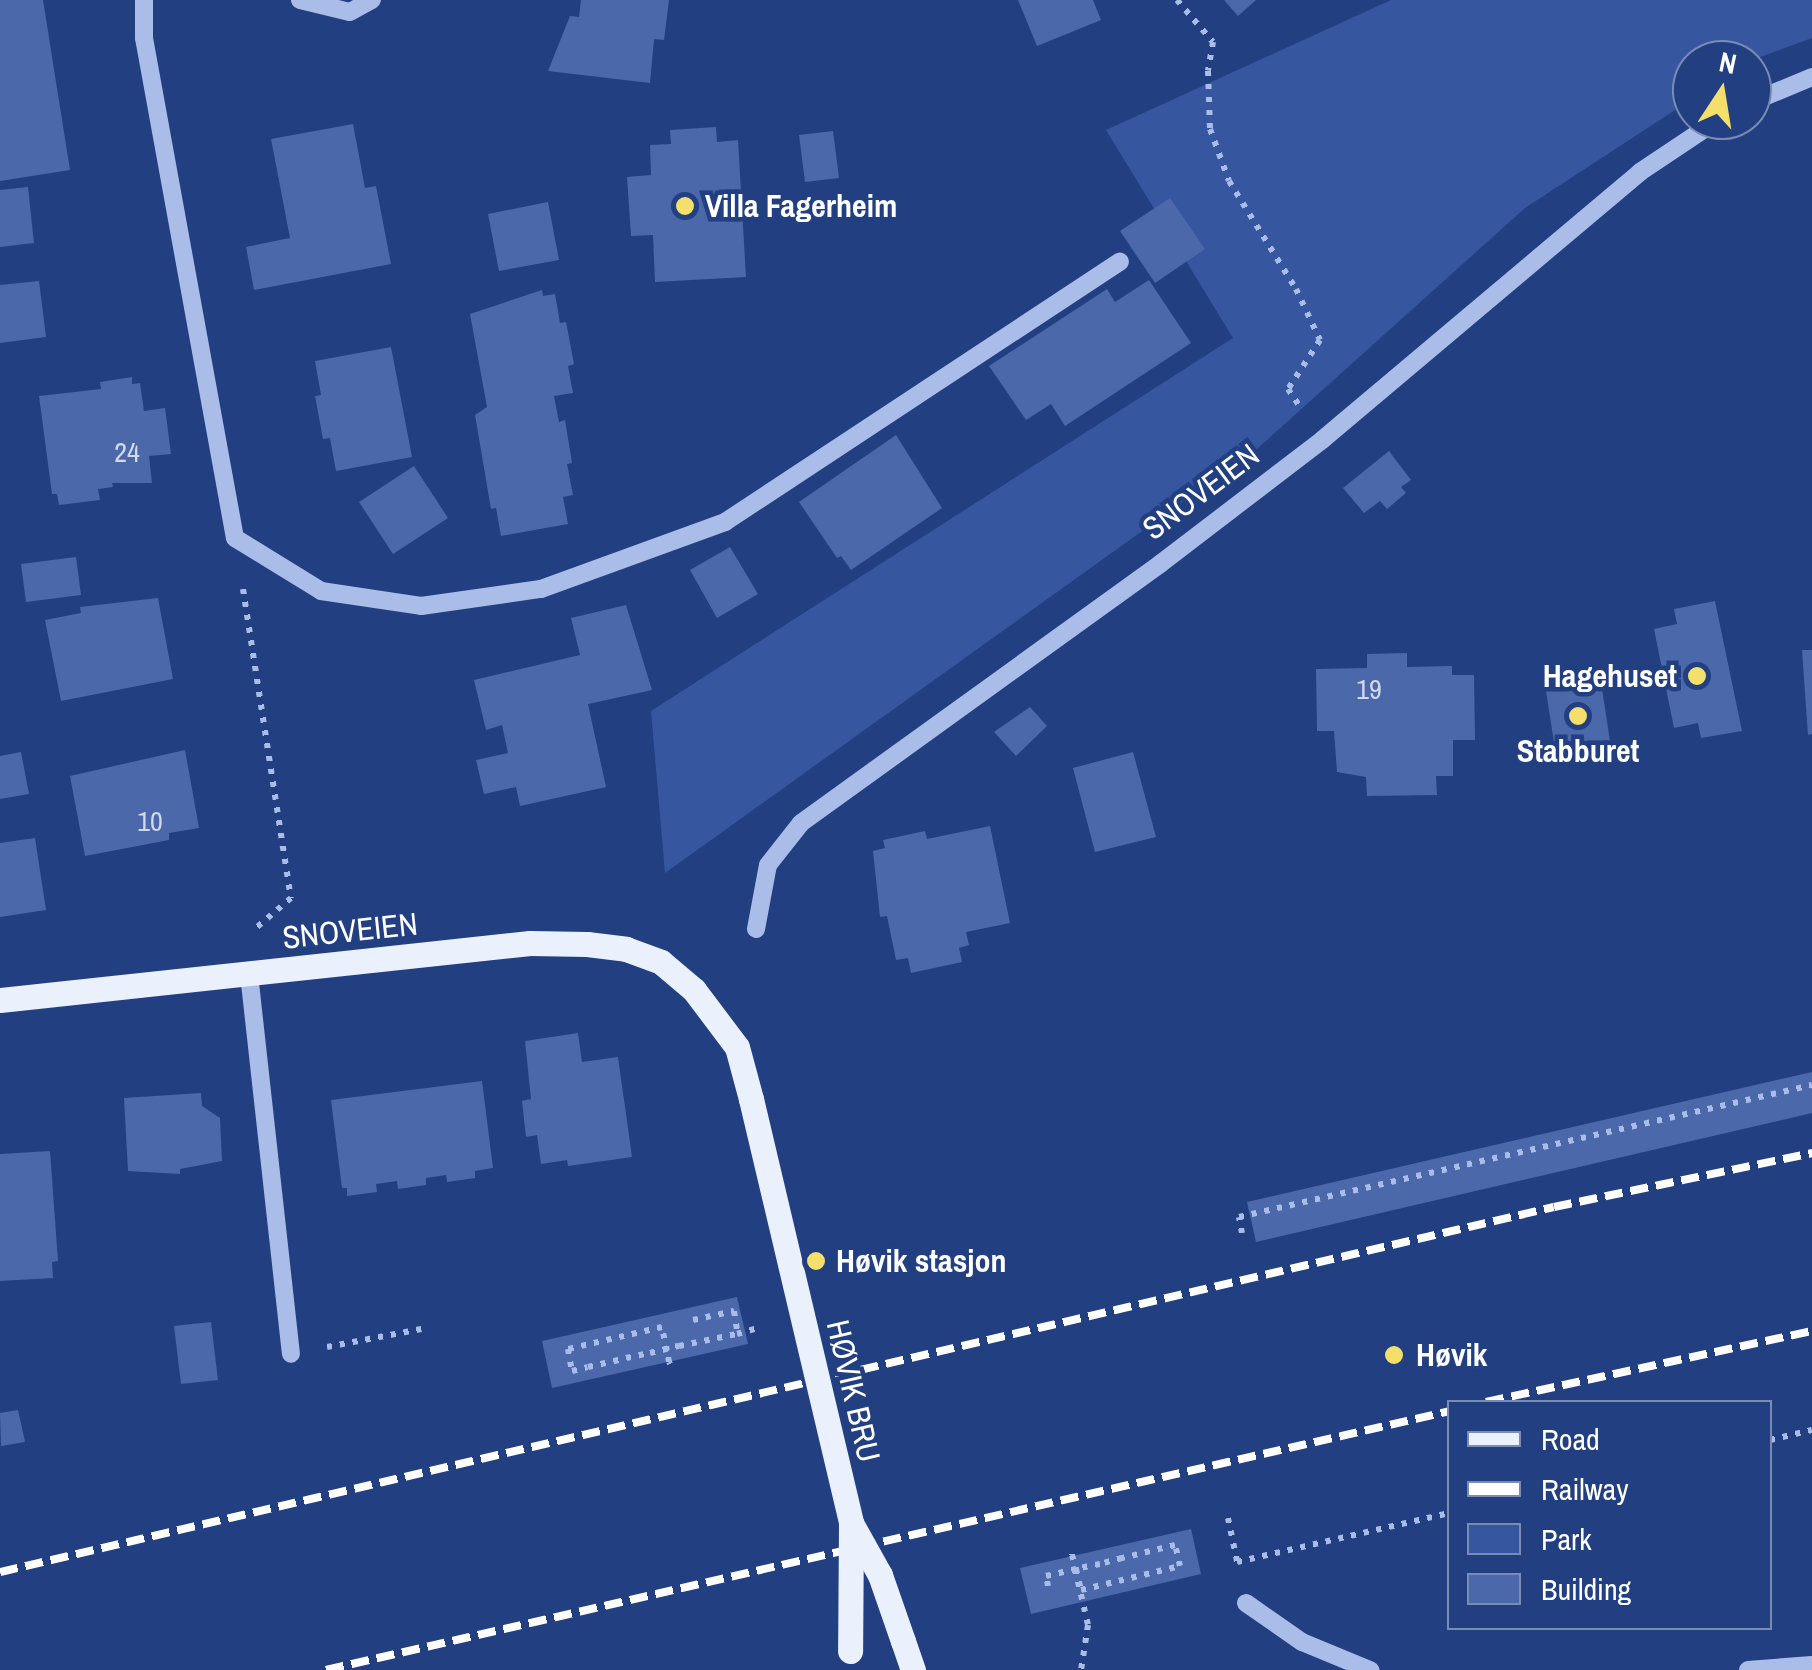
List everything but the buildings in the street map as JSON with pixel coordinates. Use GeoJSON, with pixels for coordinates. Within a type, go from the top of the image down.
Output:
{"type":"FeatureCollection","features":[{"type":"Feature","properties":{"kind":"main road","name":"SNOVEIEN"},"geometry":{"type":"LineString","coordinates":[[0,1000],[530,944],[626,949],[661,962],[694,990],[737,1048],[751,1099]]}},
{"type":"Feature","properties":{"kind":"main road","name":"HØVIK BRU"},"geometry":{"type":"LineString","coordinates":[[751,1099],[851,1522]]}},
{"type":"Feature","properties":{"kind":"main road"},"geometry":{"type":"LineString","coordinates":[[851,1522],[880,1575],[912,1670]]}},
{"type":"Feature","properties":{"kind":"main road"},"geometry":{"type":"LineString","coordinates":[[849,1661],[851,1522]]}},
{"type":"Feature","properties":{"kind":"street"},"geometry":{"type":"LineString","coordinates":[[144,0],[144,38],[236,538],[321,591],[421,606],[541,589],[725,522],[1120,262]]}},
{"type":"Feature","properties":{"kind":"street"},"geometry":{"type":"LineString","coordinates":[[300,0],[350,12],[372,0]]}},
{"type":"Feature","properties":{"kind":"street"},"geometry":{"type":"LineString","coordinates":[[1772,94],[1812,77]]}},
{"type":"Feature","properties":{"kind":"street","name":"SNOVEIEN"},"geometry":{"type":"LineString","coordinates":[[756,929],[768,865],[801,824],[1160,564],[1322,440],[1640,172],[1688,140]]}},
{"type":"Feature","properties":{"kind":"street"},"geometry":{"type":"LineString","coordinates":[[249,974],[292,1354]]}},
{"type":"Feature","properties":{"kind":"street"},"geometry":{"type":"LineString","coordinates":[[1246,1602],[1302,1642],[1370,1670]]}},
{"type":"Feature","properties":{"kind":"street"},"geometry":{"type":"LineString","coordinates":[[1748,1670],[1812,1665]]}},
{"type":"Feature","properties":{"kind":"path"},"geometry":{"type":"LineString","coordinates":[[1177,0],[1214,42],[1208,71],[1210,129],[1229,180],[1296,290],[1320,340],[1288,389],[1322,440]]}},
{"type":"Feature","properties":{"kind":"path"},"geometry":{"type":"LineString","coordinates":[[236,538],[291,898]]}},
{"type":"Feature","properties":{"kind":"path"},"geometry":{"type":"LineString","coordinates":[[1242,1233],[1239,1217],[1812,1085]]}},
{"type":"Feature","properties":{"kind":"path"},"geometry":{"type":"LineString","coordinates":[[667,1351],[740,1335],[734,1311],[692,1320],[732,1312],[737,1334]]}},
{"type":"Feature","properties":{"kind":"path"},"geometry":{"type":"LineString","coordinates":[[292,1354],[421,1328]]}},
{"type":"Feature","properties":{"kind":"path"},"geometry":{"type":"LineString","coordinates":[[670,1364],[667,1351],[664,1340],[662,1328],[568,1349],[572,1370],[650,1352],[664,1349],[679,1346],[737,1334],[758,1328]]}},
{"type":"Feature","properties":{"kind":"path"},"geometry":{"type":"LineString","coordinates":[[1772,1440],[1812,1430]]}},
{"type":"Feature","properties":{"kind":"path"},"geometry":{"type":"LineString","coordinates":[[1237,1562],[1447,1515]]}},
{"type":"Feature","properties":{"kind":"path"},"geometry":{"type":"LineString","coordinates":[[1228,1518],[1246,1602]]}},
{"type":"Feature","properties":{"kind":"path"},"geometry":{"type":"LineString","coordinates":[[1048,1586],[1046,1576],[1075,1569],[1175,1545],[1180,1566],[1081,1590],[1075,1569]]}},
{"type":"Feature","properties":{"kind":"path"},"geometry":{"type":"LineString","coordinates":[[1072,1554],[1088,1625],[1080,1670]]}},
{"type":"Feature","properties":{"kind":"green space"},"geometry":{"type":"Polygon","coordinates":[[[1391,0],[1812,0],[1812,38],[1772,53],[1772,40],[1672,40],[1672,112],[1525,208],[1258,448],[665,873],[651,711],[1233,338],[1106,130],[1391,0]]]}},
{"type":"Feature","properties":{"kind":"railway"},"geometry":{"type":"LineString","coordinates":[[0,1572],[1554,1207],[1812,1153]]}},
{"type":"Feature","properties":{"kind":"railway"},"geometry":{"type":"LineString","coordinates":[[1495,1400],[1812,1331]]}},
{"type":"Feature","properties":{"kind":"railway"},"geometry":{"type":"LineString","coordinates":[[326,1670],[1447,1412]]}},
{"type":"Feature","properties":{"kind":"place","name":"Villa Fagerheim"},"geometry":{"type":"Point","coordinates":[685,206]}},
{"type":"Feature","properties":{"kind":"place","name":"Hagehuset"},"geometry":{"type":"Point","coordinates":[1697,676]}},
{"type":"Feature","properties":{"kind":"place","name":"Stabburet"},"geometry":{"type":"Point","coordinates":[1578,716]}},
{"type":"Feature","properties":{"kind":"place","name":"Høvik stasjon"},"geometry":{"type":"Point","coordinates":[816,1261]}},
{"type":"Feature","properties":{"kind":"place","name":"Høvik"},"geometry":{"type":"Point","coordinates":[1394,1355]}}]}
